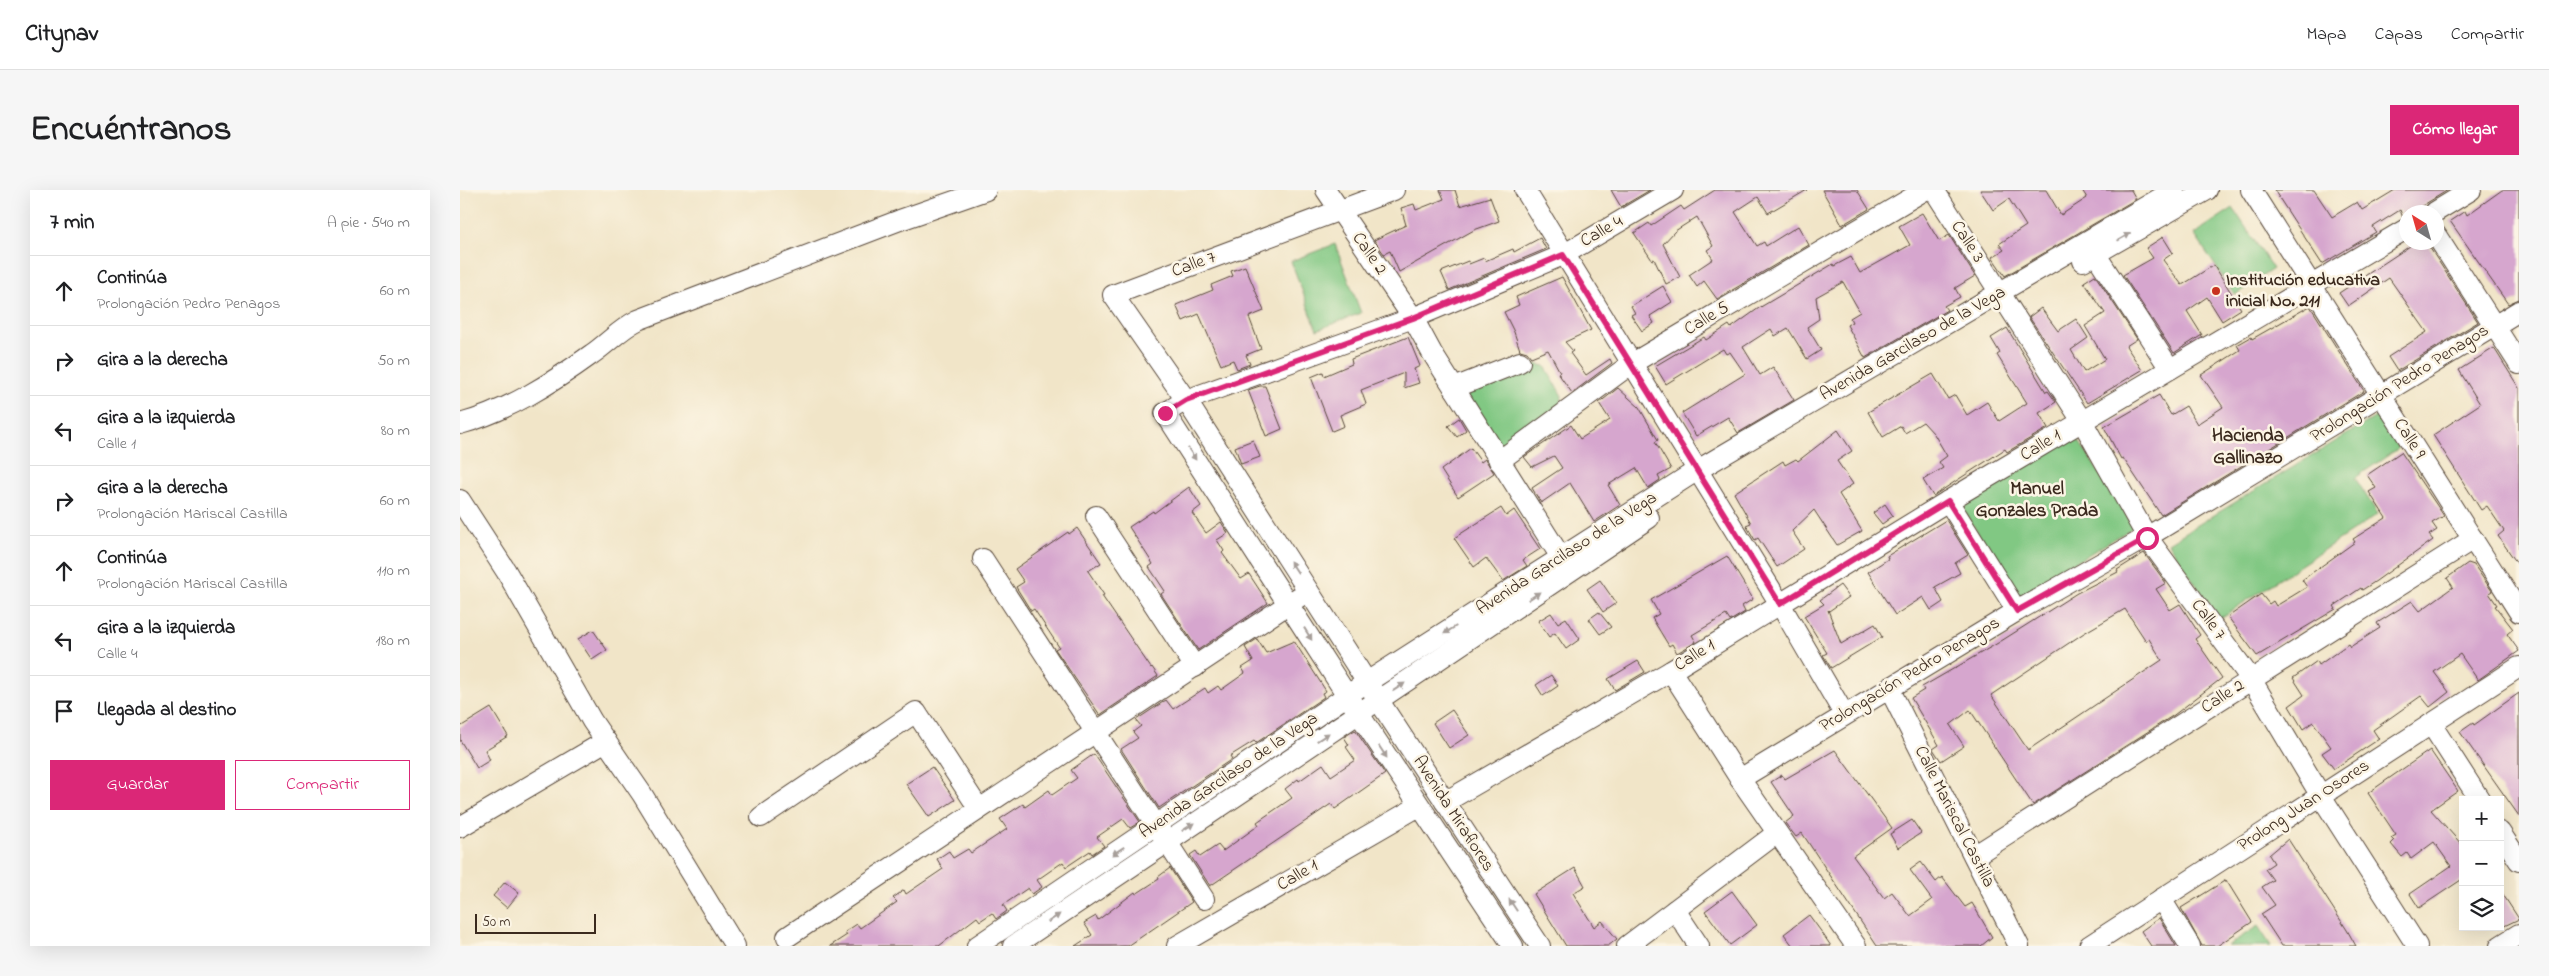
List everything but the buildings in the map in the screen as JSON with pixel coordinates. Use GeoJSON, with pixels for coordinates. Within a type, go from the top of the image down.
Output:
{"type":"FeatureCollection","features":[{"type":"Feature","properties":{"kind":"street"},"geometry":{"type":"LineString","coordinates":[[460,424],[500,411],[576,366],[606,345],[622,328],[638,320],[900,220],[986,190]]}},
{"type":"Feature","properties":{"kind":"street","name":"Calle 2"},"geometry":{"type":"LineString","coordinates":[[1326,190],[1413,318],[1499,461],[1566,566]]}},
{"type":"Feature","properties":{"kind":"street","name":"Calle 7"},"geometry":{"type":"LineString","coordinates":[[1186,400],[1113,296],[1340,212],[1394,190]]}},
{"type":"Feature","properties":{"kind":"street"},"geometry":{"type":"LineString","coordinates":[[1525,190],[1563,255],[1780,604],[1844,714]]}},
{"type":"Feature","properties":{"kind":"street","name":"Calle 4"},"geometry":{"type":"LineString","coordinates":[[1165,413],[1186,400],[1413,318],[1563,255],[1673,190]]}},
{"type":"Feature","properties":{"kind":"street","name":"Calle 5"},"geometry":{"type":"LineString","coordinates":[[1499,461],[1631,364],[1925,190]]}},
{"type":"Feature","properties":{"kind":"street","name":"Calle 3"},"geometry":{"type":"LineString","coordinates":[[1934,190],[2004,299]]}},
{"type":"Feature","properties":{"kind":"street","name":"Avenida Garcilaso de la Vega"},"geometry":{"type":"LineString","coordinates":[[2092,248],[2174,190]]}},
{"type":"Feature","properties":{"kind":"street","name":"Avenida Garcilaso de la Vega"},"geometry":{"type":"LineString","coordinates":[[977,946],[1379,701],[1566,566],[1700,476],[2092,248],[2207,190]]}},
{"type":"Feature","properties":{"kind":"street","name":"Calle 9"},"geometry":{"type":"LineString","coordinates":[[2251,190],[2519,612]]}},
{"type":"Feature","properties":{"kind":"street"},"geometry":{"type":"LineString","coordinates":[[2444,206],[2471,190]]}},
{"type":"Feature","properties":{"kind":"street","name":"Calle 1"},"geometry":{"type":"LineString","coordinates":[[1445,802],[1671,671],[1948,501],[2399,234]]}},
{"type":"Feature","properties":{"kind":"street"},"geometry":{"type":"LineString","coordinates":[[2092,248],[2170,369]]}},
{"type":"Feature","properties":{"kind":"street"},"geometry":{"type":"LineString","coordinates":[[2444,248],[2519,364]]}},
{"type":"Feature","properties":{"kind":"street","name":"Calle 7"},"geometry":{"type":"LineString","coordinates":[[2004,299],[2082,422],[2147,538],[2251,679],[2321,796],[2417,946]]}},
{"type":"Feature","properties":{"kind":"street","name":"Prolongación Pedro Penagos"},"geometry":{"type":"LineString","coordinates":[[1740,779],[1844,714],[2017,611],[2147,538],[2519,311]]}},
{"type":"Feature","properties":{"kind":"street"},"geometry":{"type":"LineString","coordinates":[[1454,388],[1520,362]]}},
{"type":"Feature","properties":{"kind":"street","name":"Avenida Miraflores"},"geometry":{"type":"LineString","coordinates":[[1186,400],[1379,701],[1540,946]]}},
{"type":"Feature","properties":{"kind":"street","name":"Avenida Miraflores"},"geometry":{"type":"LineString","coordinates":[[1165,413],[1358,714],[1513,946]]}},
{"type":"Feature","properties":{"kind":"street"},"geometry":{"type":"LineString","coordinates":[[460,500],[506,571],[606,741],[642,794],[735,946]]}},
{"type":"Feature","properties":{"kind":"street"},"geometry":{"type":"LineString","coordinates":[[1948,501],[2017,611]]}},
{"type":"Feature","properties":{"kind":"street"},"geometry":{"type":"LineString","coordinates":[[1096,516],[1195,667]]}},
{"type":"Feature","properties":{"kind":"street","name":"Calle 2"},"geometry":{"type":"LineString","coordinates":[[1974,856],[2473,539]]}},
{"type":"Feature","properties":{"kind":"street"},"geometry":{"type":"LineString","coordinates":[[983,559],[1204,899]]}},
{"type":"Feature","properties":{"kind":"street","name":"Avenida Garcilaso de la Vega"},"geometry":{"type":"LineString","coordinates":[[1160,834],[1367,682],[1566,566]]}},
{"type":"Feature","properties":{"kind":"street"},"geometry":{"type":"LineString","coordinates":[[787,938],[1309,590]]}},
{"type":"Feature","properties":{"kind":"street","name":"Prolong Juan Osores"},"geometry":{"type":"LineString","coordinates":[[2089,946],[2519,666]]}},
{"type":"Feature","properties":{"kind":"street"},"geometry":{"type":"LineString","coordinates":[[1671,671],[1740,779],[1856,946]]}},
{"type":"Feature","properties":{"kind":"street","name":"Calle Mariscal Castilla"},"geometry":{"type":"LineString","coordinates":[[1889,688],[2019,946]]}},
{"type":"Feature","properties":{"kind":"street"},"geometry":{"type":"LineString","coordinates":[[761,817],[916,712],[979,809]]}},
{"type":"Feature","properties":{"kind":"street"},"geometry":{"type":"LineString","coordinates":[[2430,724],[2477,796]]}},
{"type":"Feature","properties":{"kind":"street"},"geometry":{"type":"LineString","coordinates":[[460,827],[606,741]]}},
{"type":"Feature","properties":{"kind":"street","name":"Calle 1"},"geometry":{"type":"LineString","coordinates":[[1177,946],[1419,806]]}},
{"type":"Feature","properties":{"kind":"street"},"geometry":{"type":"LineString","coordinates":[[1627,946],[1777,833]]}},
{"type":"Feature","properties":{"kind":"street"},"geometry":{"type":"LineString","coordinates":[[1013,946],[1160,834]]}},
{"type":"Feature","properties":{"kind":"street"},"geometry":{"type":"LineString","coordinates":[[2504,838],[2519,861]]}},
{"type":"Feature","properties":{"kind":"street"},"geometry":{"type":"LineString","coordinates":[[2161,899],[2190,946]]}},
{"type":"Feature","properties":{"kind":"street"},"geometry":{"type":"LineString","coordinates":[[1675,910],[1699,946]]}},
{"type":"Feature","properties":{"kind":"street"},"geometry":{"type":"LineString","coordinates":[[2500,946],[2519,934]]}},
{"type":"Feature","properties":{"kind":"green space"},"geometry":{"type":"Polygon","coordinates":[[[2233,208],[2273,269],[2235,295],[2194,234],[2233,208]]]}},
{"type":"Feature","properties":{"kind":"green space"},"geometry":{"type":"Polygon","coordinates":[[[1335,244],[1361,313],[1317,330],[1291,261],[1335,244]]]}},
{"type":"Feature","properties":{"kind":"green space"},"geometry":{"type":"Polygon","coordinates":[[[1531,363],[1545,366],[1562,396],[1561,409],[1501,446],[1464,393],[1466,386],[1531,363]]]}},
{"type":"Feature","properties":{"kind":"green space"},"geometry":{"type":"Polygon","coordinates":[[[2379,415],[2399,448],[2355,478],[2378,514],[2219,619],[2168,543],[2379,415]]]}},
{"type":"Feature","properties":{"kind":"green space"},"geometry":{"type":"Polygon","coordinates":[[[2075,435],[2134,527],[2018,597],[1959,503],[2075,435]]]}},
{"type":"Feature","properties":{"kind":"green space"},"geometry":{"type":"Polygon","coordinates":[[[2258,926],[2271,946],[2227,946],[2258,926]]]}},
{"type":"Feature","properties":{"kind":"place","name":"Institución educativa inicial No. 211"},"geometry":{"type":"Point","coordinates":[2216,291]}},
{"type":"Feature","properties":{"kind":"district","name":"Hacienda Gallinazo"},"geometry":{"type":"Point","coordinates":[2248,447]}},
{"type":"Feature","properties":{"kind":"district","name":"Manuel Gonzales Prada"},"geometry":{"type":"Point","coordinates":[2037,500]}},
{"type":"Feature","properties":{"kind":"route"},"geometry":{"type":"LineString","coordinates":[[1165,413],[1186,400],[1413,318],[1563,255],[1780,604],[1948,501],[2017,611],[2147,538]]}}]}
